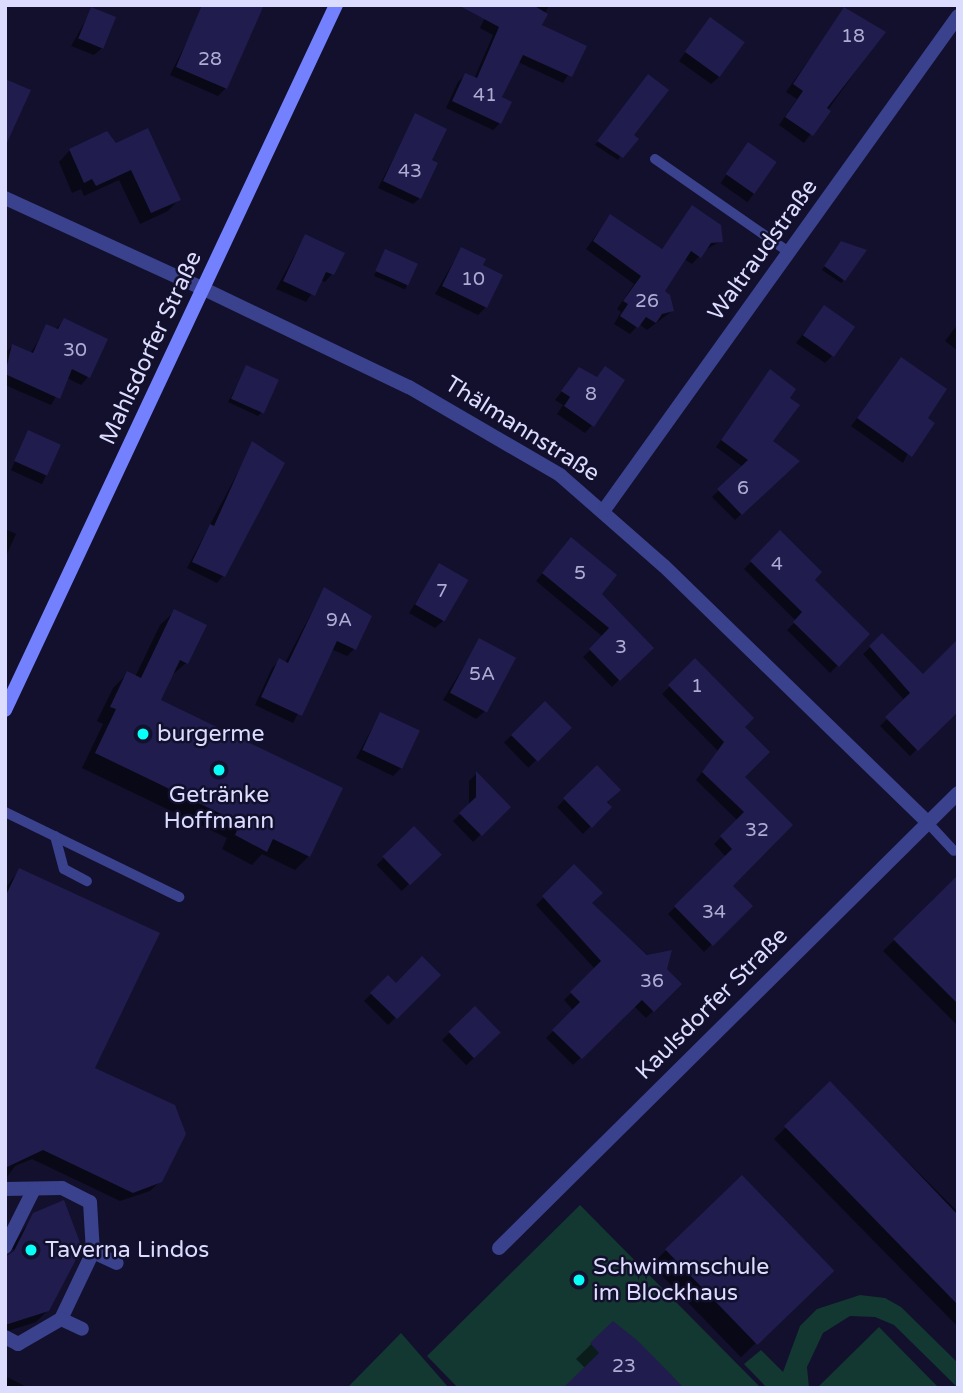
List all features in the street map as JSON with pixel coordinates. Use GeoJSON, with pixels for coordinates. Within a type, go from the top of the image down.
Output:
{"type":"FeatureCollection","features":[{"type":"Feature","properties":{"kind":"main road","name":"Mahlsdorfer Straße"},"geometry":{"type":"LineString","coordinates":[[5,710],[337,5]]}},
{"type":"Feature","properties":{"kind":"street","name":"Waltraudstraße"},"geometry":{"type":"LineString","coordinates":[[604,510],[958,16]]}},
{"type":"Feature","properties":{"kind":"street","name":"Thälmannstraße"},"geometry":{"type":"LineString","coordinates":[[5,198],[204,289],[449,408],[560,475],[604,510],[928,823]]}},
{"type":"Feature","properties":{"kind":"street","name":"Kaulsdorfer Straße"},"geometry":{"type":"LineString","coordinates":[[499,1248],[958,793]]}},
{"type":"Feature","properties":{"kind":"street"},"geometry":{"type":"LineString","coordinates":[[5,1189],[62,1188],[90,1202],[93,1252],[61,1319],[18,1344],[5,1337]]}},
{"type":"Feature","properties":{"kind":"street"},"geometry":{"type":"LineString","coordinates":[[5,1247],[34,1189]]}},
{"type":"Feature","properties":{"kind":"street"},"geometry":{"type":"LineString","coordinates":[[93,1252],[117,1263]]}},
{"type":"Feature","properties":{"kind":"street"},"geometry":{"type":"LineString","coordinates":[[61,1319],[82,1329]]}},
{"type":"Feature","properties":{"kind":"lane"},"geometry":{"type":"LineString","coordinates":[[654,159],[789,252]]}},
{"type":"Feature","properties":{"kind":"lane"},"geometry":{"type":"LineString","coordinates":[[5,812],[179,897]]}},
{"type":"Feature","properties":{"kind":"lane"},"geometry":{"type":"LineString","coordinates":[[928,823],[954,851]]}},
{"type":"Feature","properties":{"kind":"lane"},"geometry":{"type":"LineString","coordinates":[[55,836],[64,869],[87,881]]}},
{"type":"Feature","properties":{"kind":"green space","name":"Schwimmschule im Blockhaus"},"geometry":{"type":"Polygon","coordinates":[[[580,1205],[761,1388],[458,1388],[427,1356],[580,1205]]]}},
{"type":"Feature","properties":{"kind":"green space"},"geometry":{"type":"Polygon","coordinates":[[[860,1295],[885,1298],[901,1307],[958,1363],[958,1388],[894,1325],[875,1317],[850,1316],[823,1333],[807,1367],[809,1388],[767,1388],[744,1364],[761,1350],[783,1372],[800,1326],[817,1309],[860,1295]]]}},
{"type":"Feature","properties":{"kind":"green space"},"geometry":{"type":"Polygon","coordinates":[[[879,1327],[939,1388],[817,1388],[879,1327]]]}},
{"type":"Feature","properties":{"kind":"green space"},"geometry":{"type":"Polygon","coordinates":[[[401,1333],[449,1388],[347,1388],[401,1333]]]}},
{"type":"Feature","properties":{"kind":"building"},"geometry":{"type":"Polygon","coordinates":[[[202,5],[264,5],[227,89],[176,67],[202,5]]]}},
{"type":"Feature","properties":{"kind":"building"},"geometry":{"type":"Polygon","coordinates":[[[458,5],[533,5],[548,14],[542,25],[587,46],[572,77],[523,55],[502,97],[512,102],[501,124],[452,101],[465,73],[477,78],[499,27],[458,5]]]}},
{"type":"Feature","properties":{"kind":"building"},"geometry":{"type":"Polygon","coordinates":[[[91,7],[116,17],[103,49],[78,39],[91,7]]]}},
{"type":"Feature","properties":{"kind":"building"},"geometry":{"type":"Polygon","coordinates":[[[844,7],[886,32],[827,108],[831,111],[813,136],[785,117],[803,91],[793,84],[844,7]]]}},
{"type":"Feature","properties":{"kind":"building"},"geometry":{"type":"Polygon","coordinates":[[[710,17],[745,42],[720,77],[685,52],[710,17]]]}},
{"type":"Feature","properties":{"kind":"building"},"geometry":{"type":"Polygon","coordinates":[[[648,74],[669,90],[634,135],[639,139],[623,158],[597,141],[648,74]]]}},
{"type":"Feature","properties":{"kind":"building"},"geometry":{"type":"Polygon","coordinates":[[[5,79],[31,90],[5,147],[5,79]]]}},
{"type":"Feature","properties":{"kind":"building"},"geometry":{"type":"Polygon","coordinates":[[[415,113],[447,129],[432,160],[438,163],[421,199],[383,181],[415,113]]]}},
{"type":"Feature","properties":{"kind":"building"},"geometry":{"type":"Polygon","coordinates":[[[148,128],[181,200],[151,213],[131,170],[96,186],[92,179],[84,183],[69,149],[107,131],[116,143],[148,128]]]}},
{"type":"Feature","properties":{"kind":"building"},"geometry":{"type":"Polygon","coordinates":[[[748,142],[777,162],[754,194],[726,174],[748,142]]]}},
{"type":"Feature","properties":{"kind":"building"},"geometry":{"type":"Polygon","coordinates":[[[692,205],[721,225],[723,242],[711,243],[701,258],[691,251],[665,291],[670,295],[674,311],[662,314],[656,323],[646,317],[638,328],[620,316],[628,304],[623,301],[641,276],[593,241],[610,214],[662,249],[692,205]]]}},
{"type":"Feature","properties":{"kind":"building"},"geometry":{"type":"Polygon","coordinates":[[[305,234],[345,253],[334,275],[326,272],[315,296],[283,281],[305,234]]]}},
{"type":"Feature","properties":{"kind":"building"},"geometry":{"type":"Polygon","coordinates":[[[841,241],[867,250],[845,281],[824,266],[841,241]]]}},
{"type":"Feature","properties":{"kind":"building"},"geometry":{"type":"Polygon","coordinates":[[[461,247],[486,259],[483,265],[503,275],[487,308],[442,286],[461,247]]]}},
{"type":"Feature","properties":{"kind":"building"},"geometry":{"type":"Polygon","coordinates":[[[385,249],[418,264],[408,286],[375,271],[385,249]]]}},
{"type":"Feature","properties":{"kind":"building"},"geometry":{"type":"Polygon","coordinates":[[[824,305],[855,327],[834,357],[803,335],[824,305]]]}},
{"type":"Feature","properties":{"kind":"building"},"geometry":{"type":"Polygon","coordinates":[[[64,318],[108,339],[90,378],[72,369],[60,399],[5,374],[12,344],[33,353],[46,324],[58,329],[64,318]]]}},
{"type":"Feature","properties":{"kind":"building"},"geometry":{"type":"Polygon","coordinates":[[[901,357],[947,389],[928,418],[935,423],[912,457],[857,418],[901,357]]]}},
{"type":"Feature","properties":{"kind":"building"},"geometry":{"type":"Polygon","coordinates":[[[246,365],[279,380],[264,413],[231,399],[246,365]]]}},
{"type":"Feature","properties":{"kind":"building"},"geometry":{"type":"Polygon","coordinates":[[[605,366],[625,380],[594,427],[564,406],[570,397],[561,391],[579,367],[597,377],[605,366]]]}},
{"type":"Feature","properties":{"kind":"building"},"geometry":{"type":"Polygon","coordinates":[[[770,369],[796,389],[790,398],[800,405],[773,441],[800,461],[742,515],[717,489],[748,460],[721,440],[770,369]]]}},
{"type":"Feature","properties":{"kind":"building"},"geometry":{"type":"Polygon","coordinates":[[[28,430],[61,445],[47,476],[14,461],[28,430]]]}},
{"type":"Feature","properties":{"kind":"building"},"geometry":{"type":"Polygon","coordinates":[[[252,441],[285,463],[225,577],[192,562],[210,524],[214,526],[252,441]]]}},
{"type":"Feature","properties":{"kind":"building"},"geometry":{"type":"Polygon","coordinates":[[[780,530],[822,572],[815,580],[870,634],[839,667],[793,622],[802,612],[750,561],[780,530]]]}},
{"type":"Feature","properties":{"kind":"building"},"geometry":{"type":"Polygon","coordinates":[[[571,537],[617,575],[602,594],[654,648],[620,681],[589,649],[609,628],[542,573],[571,537]]]}},
{"type":"Feature","properties":{"kind":"building"},"geometry":{"type":"Polygon","coordinates":[[[439,563],[468,580],[444,622],[415,605],[439,563]]]}},
{"type":"Feature","properties":{"kind":"building"},"geometry":{"type":"Polygon","coordinates":[[[324,587],[372,616],[356,650],[337,641],[302,716],[261,697],[279,658],[288,663],[324,587]]]}},
{"type":"Feature","properties":{"kind":"building","name":"Getränke Hoffmann"},"geometry":{"type":"Polygon","coordinates":[[[174,609],[207,625],[188,664],[180,660],[161,700],[343,788],[310,857],[273,839],[267,852],[235,835],[240,823],[95,753],[116,709],[110,707],[127,671],[141,678],[174,609]]]}},
{"type":"Feature","properties":{"kind":"building"},"geometry":{"type":"Polygon","coordinates":[[[882,633],[923,674],[958,639],[958,712],[918,751],[885,717],[910,693],[869,646],[882,633]]]}},
{"type":"Feature","properties":{"kind":"building"},"geometry":{"type":"Polygon","coordinates":[[[479,638],[516,658],[487,712],[450,693],[479,638]]]}},
{"type":"Feature","properties":{"kind":"building"},"geometry":{"type":"Polygon","coordinates":[[[695,658],[754,718],[745,727],[770,752],[745,777],[793,825],[733,886],[753,906],[713,946],[674,906],[732,849],[720,836],[744,812],[702,772],[724,742],[668,685],[695,658]]]}},
{"type":"Feature","properties":{"kind":"building"},"geometry":{"type":"Polygon","coordinates":[[[545,701],[572,728],[538,762],[511,735],[545,701]]]}},
{"type":"Feature","properties":{"kind":"building"},"geometry":{"type":"Polygon","coordinates":[[[380,712],[420,731],[402,769],[362,750],[380,712]]]}},
{"type":"Feature","properties":{"kind":"building"},"geometry":{"type":"Polygon","coordinates":[[[597,765],[621,790],[607,802],[612,807],[592,828],[563,798],[597,765]]]}},
{"type":"Feature","properties":{"kind":"building"},"geometry":{"type":"Polygon","coordinates":[[[476,771],[511,807],[482,836],[459,813],[476,797],[476,771]]]}},
{"type":"Feature","properties":{"kind":"building"},"geometry":{"type":"Polygon","coordinates":[[[414,826],[442,855],[410,885],[382,857],[414,826]]]}},
{"type":"Feature","properties":{"kind":"building"},"geometry":{"type":"Polygon","coordinates":[[[574,864],[603,893],[592,903],[647,955],[672,950],[667,969],[682,984],[654,1012],[642,1000],[582,1059],[552,1030],[580,1002],[570,992],[601,961],[542,896],[574,864]]]}},
{"type":"Feature","properties":{"kind":"building"},"geometry":{"type":"Polygon","coordinates":[[[19,868],[160,933],[95,1068],[175,1105],[186,1134],[162,1182],[133,1193],[43,1150],[5,1168],[5,897],[19,868]]]}},
{"type":"Feature","properties":{"kind":"building"},"geometry":{"type":"Polygon","coordinates":[[[958,875],[958,1004],[893,939],[958,875]]]}},
{"type":"Feature","properties":{"kind":"building"},"geometry":{"type":"Polygon","coordinates":[[[422,956],[441,975],[397,1019],[370,993],[388,975],[396,983],[422,956]]]}},
{"type":"Feature","properties":{"kind":"building"},"geometry":{"type":"Polygon","coordinates":[[[475,1006],[501,1033],[474,1058],[448,1032],[475,1006]]]}},
{"type":"Feature","properties":{"kind":"building"},"geometry":{"type":"Polygon","coordinates":[[[830,1081],[958,1215],[958,1305],[784,1126],[830,1081]]]}},
{"type":"Feature","properties":{"kind":"building"},"geometry":{"type":"Polygon","coordinates":[[[742,1175],[834,1271],[757,1345],[665,1249],[742,1175]]]}},
{"type":"Feature","properties":{"kind":"building"},"geometry":{"type":"Polygon","coordinates":[[[64,1200],[82,1248],[49,1311],[5,1325],[5,1257],[14,1251],[33,1213],[64,1200]]]}},
{"type":"Feature","properties":{"kind":"building"},"geometry":{"type":"Polygon","coordinates":[[[613,1321],[638,1341],[684,1388],[563,1388],[599,1353],[590,1343],[613,1321]]]}},
{"type":"Feature","properties":{"kind":"place","name":"burgerme"},"geometry":{"type":"Point","coordinates":[143,734]}},
{"type":"Feature","properties":{"kind":"place","name":"Getränke Hoffmann"},"geometry":{"type":"Point","coordinates":[219,770]}},
{"type":"Feature","properties":{"kind":"place","name":"Taverna Lindos"},"geometry":{"type":"Point","coordinates":[31,1250]}},
{"type":"Feature","properties":{"kind":"place","name":"Schwimmschule im Blockhaus"},"geometry":{"type":"Point","coordinates":[579,1280]}}]}
